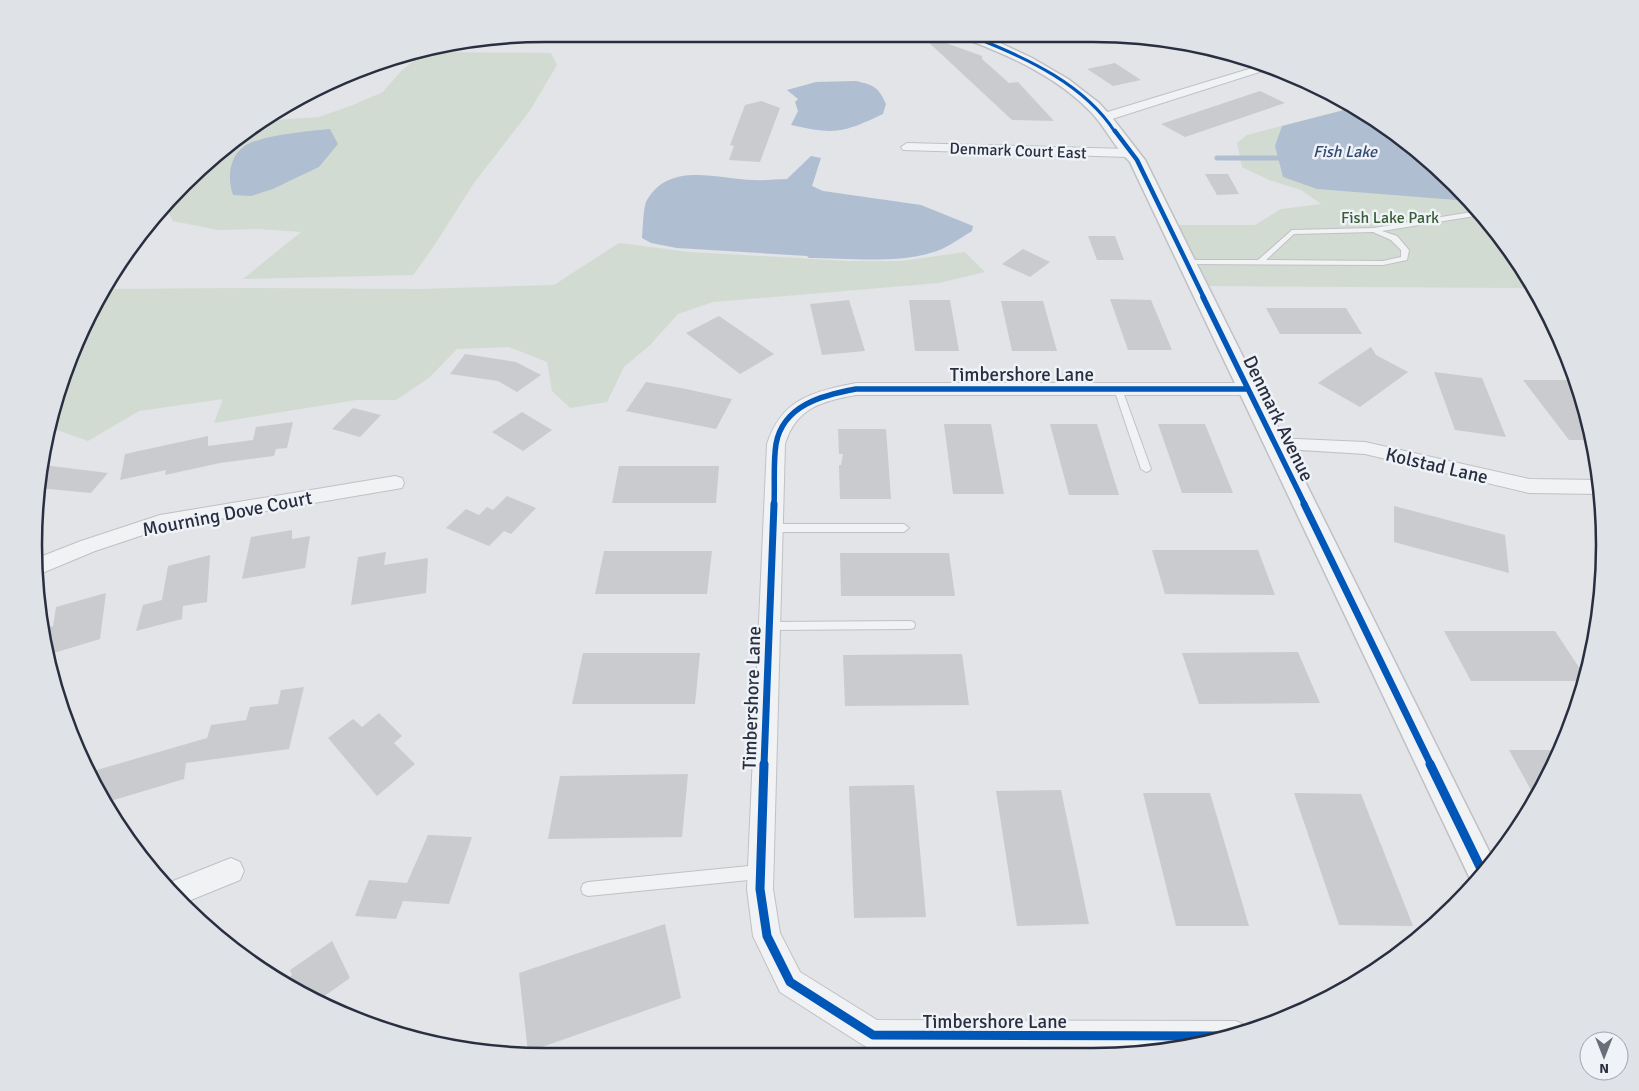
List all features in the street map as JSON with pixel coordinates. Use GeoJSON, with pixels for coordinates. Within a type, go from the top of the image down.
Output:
{"type":"FeatureCollection","features":[{"type":"Feature","properties":{"kind":"street","name":"Denmark Avenue"},"geometry":{"type":"LineString","coordinates":[[985,42],[1030,62],[1072,88],[1105,117],[1128,153],[1137,160],[1480,867]]}},
{"type":"Feature","properties":{"kind":"street"},"geometry":{"type":"LineString","coordinates":[[1105,117],[1256,69]]}},
{"type":"Feature","properties":{"kind":"street","name":"Denmark Court East"},"geometry":{"type":"LineString","coordinates":[[907,147],[1128,153]]}},
{"type":"Feature","properties":{"kind":"street","name":"Timbershore Lane"},"geometry":{"type":"LineString","coordinates":[[1204,1036],[873,1035],[790,982],[767,936],[760,889],[776,444],[784,424],[801,406],[828,394],[856,389],[1248,389]]}},
{"type":"Feature","properties":{"kind":"street","name":"Kolstad Lane"},"geometry":{"type":"LineString","coordinates":[[1274,444],[1365,448],[1529,486],[1593,487]]}},
{"type":"Feature","properties":{"kind":"street","name":"Mourning Dove Court"},"geometry":{"type":"LineString","coordinates":[[43,565],[88,546],[160,522],[395,483]]}},
{"type":"Feature","properties":{"kind":"street"},"geometry":{"type":"LineString","coordinates":[[180,891],[231,871]]}},
{"type":"Feature","properties":{"kind":"lane"},"geometry":{"type":"LineString","coordinates":[[1260,262],[1292,232],[1374,230],[1472,214]]}},
{"type":"Feature","properties":{"kind":"lane"},"geometry":{"type":"LineString","coordinates":[[1186,262],[1383,263],[1404,258],[1405,250],[1394,238],[1374,230]]}},
{"type":"Feature","properties":{"kind":"lane"},"geometry":{"type":"LineString","coordinates":[[1118,389],[1146,469]]}},
{"type":"Feature","properties":{"kind":"lane"},"geometry":{"type":"LineString","coordinates":[[773,528],[904,528]]}},
{"type":"Feature","properties":{"kind":"lane"},"geometry":{"type":"LineString","coordinates":[[769,626],[910,625]]}},
{"type":"Feature","properties":{"kind":"lane"},"geometry":{"type":"LineString","coordinates":[[588,889],[760,872]]}},
{"type":"Feature","properties":{"kind":"green space"},"geometry":{"type":"Polygon","coordinates":[[[447,52],[551,53],[557,65],[529,112],[474,183],[413,275],[243,279],[301,232],[258,229],[218,230],[173,221],[168,213],[190,190],[239,146],[266,127],[278,120],[319,117],[353,105],[383,92],[402,70],[415,60],[447,52]],[[242,147],[235,158],[230,176],[233,195],[256,193],[288,182],[319,167],[242,147]]]}},
{"type":"Feature","properties":{"kind":"green space","name":"Fish Lake Park"},"geometry":{"type":"Polygon","coordinates":[[[1345,110],[1400,146],[1449,190],[1493,239],[1526,289],[1208,286],[1169,225],[1255,225],[1281,209],[1321,204],[1301,190],[1269,180],[1242,167],[1237,143],[1247,135],[1345,110]]]}},
{"type":"Feature","properties":{"kind":"green space"},"geometry":{"type":"Polygon","coordinates":[[[619,243],[690,252],[849,261],[902,261],[965,252],[985,272],[939,283],[713,302],[678,314],[650,345],[624,367],[607,402],[570,408],[552,391],[547,362],[509,347],[457,349],[429,378],[396,400],[356,400],[214,423],[223,399],[139,411],[88,441],[56,430],[69,384],[81,353],[94,323],[113,289],[420,289],[554,285],[619,243]]]}},
{"type":"Feature","properties":{"kind":"water"},"geometry":{"type":"Polygon","coordinates":[[[856,81],[871,85],[880,93],[886,104],[883,114],[858,125],[839,130],[818,130],[791,125],[798,111],[795,102],[798,99],[787,90],[816,82],[856,81]]]}},
{"type":"Feature","properties":{"kind":"water","name":"Fish Lake"},"geometry":{"type":"Polygon","coordinates":[[[1345,110],[1400,146],[1425,167],[1459,200],[1317,189],[1283,177],[1275,146],[1282,126],[1345,110]]]}},
{"type":"Feature","properties":{"kind":"water"},"geometry":{"type":"Polygon","coordinates":[[[330,129],[338,144],[319,167],[273,189],[251,196],[233,195],[230,183],[230,170],[234,158],[242,148],[271,137],[330,129]]]}},
{"type":"Feature","properties":{"kind":"water"},"geometry":{"type":"Polygon","coordinates":[[[811,156],[821,158],[812,186],[823,191],[921,205],[973,226],[972,231],[942,249],[927,254],[877,260],[809,258],[807,256],[677,248],[651,243],[642,238],[647,200],[657,188],[668,180],[681,176],[695,175],[757,180],[787,179],[811,156]]]}},
{"type":"Feature","properties":{"kind":"building"},"geometry":{"type":"Polygon","coordinates":[[[928,42],[943,42],[982,56],[982,59],[1009,83],[1018,82],[1054,121],[1012,120],[928,42]]]}},
{"type":"Feature","properties":{"kind":"building"},"geometry":{"type":"Polygon","coordinates":[[[1115,63],[1141,80],[1113,86],[1087,69],[1115,63]]]}},
{"type":"Feature","properties":{"kind":"building"},"geometry":{"type":"Polygon","coordinates":[[[1260,91],[1285,103],[1185,137],[1161,124],[1260,91]]]}},
{"type":"Feature","properties":{"kind":"building"},"geometry":{"type":"Polygon","coordinates":[[[761,101],[780,108],[760,162],[729,160],[734,146],[730,145],[745,105],[761,101]]]}},
{"type":"Feature","properties":{"kind":"building"},"geometry":{"type":"Polygon","coordinates":[[[1205,174],[1228,174],[1239,194],[1217,195],[1205,174]]]}},
{"type":"Feature","properties":{"kind":"building"},"geometry":{"type":"Polygon","coordinates":[[[1088,236],[1115,236],[1124,260],[1097,260],[1088,236]]]}},
{"type":"Feature","properties":{"kind":"building"},"geometry":{"type":"Polygon","coordinates":[[[1023,249],[1050,262],[1030,277],[1002,264],[1023,249]]]}},
{"type":"Feature","properties":{"kind":"building"},"geometry":{"type":"Polygon","coordinates":[[[1110,299],[1151,300],[1172,350],[1128,350],[1110,299]]]}},
{"type":"Feature","properties":{"kind":"building"},"geometry":{"type":"Polygon","coordinates":[[[849,300],[865,351],[822,355],[810,304],[849,300]]]}},
{"type":"Feature","properties":{"kind":"building"},"geometry":{"type":"Polygon","coordinates":[[[909,300],[950,300],[959,351],[915,351],[909,300]]]}},
{"type":"Feature","properties":{"kind":"building"},"geometry":{"type":"Polygon","coordinates":[[[1001,301],[1043,301],[1057,351],[1012,351],[1001,301]]]}},
{"type":"Feature","properties":{"kind":"building"},"geometry":{"type":"Polygon","coordinates":[[[1266,308],[1346,308],[1362,334],[1280,334],[1266,308]]]}},
{"type":"Feature","properties":{"kind":"building"},"geometry":{"type":"Polygon","coordinates":[[[719,316],[774,354],[740,374],[686,333],[719,316]]]}},
{"type":"Feature","properties":{"kind":"building"},"geometry":{"type":"Polygon","coordinates":[[[1371,347],[1376,355],[1408,372],[1360,407],[1318,383],[1371,347]]]}},
{"type":"Feature","properties":{"kind":"building"},"geometry":{"type":"Polygon","coordinates":[[[465,354],[516,362],[541,375],[517,392],[498,381],[450,374],[465,354]]]}},
{"type":"Feature","properties":{"kind":"building"},"geometry":{"type":"Polygon","coordinates":[[[1434,372],[1482,378],[1506,437],[1455,430],[1434,372]]]}},
{"type":"Feature","properties":{"kind":"building"},"geometry":{"type":"Polygon","coordinates":[[[1523,380],[1568,380],[1585,440],[1569,440],[1523,380]]]}},
{"type":"Feature","properties":{"kind":"building"},"geometry":{"type":"Polygon","coordinates":[[[646,382],[732,399],[716,429],[626,411],[646,382]]]}},
{"type":"Feature","properties":{"kind":"building"},"geometry":{"type":"Polygon","coordinates":[[[353,408],[381,415],[360,437],[332,429],[353,408]]]}},
{"type":"Feature","properties":{"kind":"building"},"geometry":{"type":"Polygon","coordinates":[[[522,412],[552,430],[523,451],[492,432],[522,412]]]}},
{"type":"Feature","properties":{"kind":"building"},"geometry":{"type":"Polygon","coordinates":[[[293,422],[287,448],[276,449],[274,456],[220,463],[165,475],[166,470],[120,480],[125,454],[208,436],[208,446],[253,440],[256,427],[293,422]]]}},
{"type":"Feature","properties":{"kind":"building"},"geometry":{"type":"Polygon","coordinates":[[[944,424],[991,424],[1004,494],[953,494],[944,424]]]}},
{"type":"Feature","properties":{"kind":"building"},"geometry":{"type":"Polygon","coordinates":[[[1050,424],[1097,424],[1119,495],[1069,495],[1050,424]]]}},
{"type":"Feature","properties":{"kind":"building"},"geometry":{"type":"Polygon","coordinates":[[[1158,424],[1205,424],[1233,493],[1182,493],[1158,424]]]}},
{"type":"Feature","properties":{"kind":"building"},"geometry":{"type":"Polygon","coordinates":[[[838,429],[886,429],[891,499],[840,499],[839,465],[841,465],[843,454],[839,454],[838,429]]]}},
{"type":"Feature","properties":{"kind":"building"},"geometry":{"type":"Polygon","coordinates":[[[49,466],[108,473],[91,493],[46,489],[49,466]]]}},
{"type":"Feature","properties":{"kind":"building"},"geometry":{"type":"Polygon","coordinates":[[[619,466],[719,466],[716,503],[612,503],[619,466]]]}},
{"type":"Feature","properties":{"kind":"building"},"geometry":{"type":"Polygon","coordinates":[[[507,496],[536,508],[511,534],[504,531],[489,546],[446,528],[466,509],[479,515],[487,507],[493,510],[507,496]]]}},
{"type":"Feature","properties":{"kind":"building"},"geometry":{"type":"Polygon","coordinates":[[[1394,506],[1505,535],[1509,573],[1394,542],[1394,506]]]}},
{"type":"Feature","properties":{"kind":"building"},"geometry":{"type":"Polygon","coordinates":[[[292,530],[292,539],[310,536],[305,568],[242,579],[251,537],[292,530]]]}},
{"type":"Feature","properties":{"kind":"building"},"geometry":{"type":"Polygon","coordinates":[[[1152,550],[1258,550],[1275,595],[1165,594],[1152,550]]]}},
{"type":"Feature","properties":{"kind":"building"},"geometry":{"type":"Polygon","coordinates":[[[604,551],[712,551],[707,594],[595,594],[604,551]]]}},
{"type":"Feature","properties":{"kind":"building"},"geometry":{"type":"Polygon","coordinates":[[[386,552],[384,565],[428,558],[426,593],[351,605],[358,557],[386,552]]]}},
{"type":"Feature","properties":{"kind":"building"},"geometry":{"type":"Polygon","coordinates":[[[840,553],[949,553],[955,596],[841,596],[840,553]]]}},
{"type":"Feature","properties":{"kind":"building"},"geometry":{"type":"Polygon","coordinates":[[[210,555],[207,602],[183,606],[182,619],[136,631],[143,605],[162,600],[168,566],[210,555]]]}},
{"type":"Feature","properties":{"kind":"building"},"geometry":{"type":"Polygon","coordinates":[[[106,593],[100,639],[54,653],[49,627],[53,626],[56,607],[106,593]]]}},
{"type":"Feature","properties":{"kind":"building"},"geometry":{"type":"Polygon","coordinates":[[[1444,631],[1555,631],[1581,670],[1578,681],[1471,681],[1444,631]]]}},
{"type":"Feature","properties":{"kind":"building"},"geometry":{"type":"Polygon","coordinates":[[[1298,652],[1320,703],[1199,704],[1182,653],[1298,652]]]}},
{"type":"Feature","properties":{"kind":"building"},"geometry":{"type":"Polygon","coordinates":[[[583,653],[700,653],[695,704],[572,704],[583,653]]]}},
{"type":"Feature","properties":{"kind":"building"},"geometry":{"type":"Polygon","coordinates":[[[962,654],[969,705],[845,706],[843,655],[962,654]]]}},
{"type":"Feature","properties":{"kind":"building"},"geometry":{"type":"Polygon","coordinates":[[[304,687],[289,749],[186,763],[184,779],[112,801],[95,770],[207,738],[211,725],[246,720],[250,707],[278,704],[281,690],[304,687]]]}},
{"type":"Feature","properties":{"kind":"building"},"geometry":{"type":"Polygon","coordinates":[[[379,713],[402,736],[394,743],[415,764],[377,796],[328,738],[353,719],[362,727],[379,713]]]}},
{"type":"Feature","properties":{"kind":"building"},"geometry":{"type":"Polygon","coordinates":[[[1509,750],[1553,750],[1532,792],[1509,750]]]}},
{"type":"Feature","properties":{"kind":"building"},"geometry":{"type":"Polygon","coordinates":[[[688,774],[682,837],[548,839],[560,776],[688,774]]]}},
{"type":"Feature","properties":{"kind":"building"},"geometry":{"type":"Polygon","coordinates":[[[914,785],[926,917],[854,918],[849,786],[914,785]]]}},
{"type":"Feature","properties":{"kind":"building"},"geometry":{"type":"Polygon","coordinates":[[[1061,790],[1089,924],[1017,926],[996,791],[1061,790]]]}},
{"type":"Feature","properties":{"kind":"building"},"geometry":{"type":"Polygon","coordinates":[[[1143,793],[1210,793],[1249,926],[1176,926],[1143,793]]]}},
{"type":"Feature","properties":{"kind":"building"},"geometry":{"type":"Polygon","coordinates":[[[1294,793],[1361,794],[1413,926],[1339,925],[1294,793]]]}},
{"type":"Feature","properties":{"kind":"building"},"geometry":{"type":"Polygon","coordinates":[[[428,835],[472,837],[449,904],[403,901],[396,919],[355,916],[369,880],[407,883],[428,835]]]}},
{"type":"Feature","properties":{"kind":"building"},"geometry":{"type":"Polygon","coordinates":[[[665,924],[681,998],[540,1048],[527,1047],[519,973],[665,924]]]}},
{"type":"Feature","properties":{"kind":"building"},"geometry":{"type":"Polygon","coordinates":[[[332,941],[350,978],[323,997],[288,978],[292,975],[290,970],[332,941]]]}},
{"type":"Feature","properties":{"kind":"waterway"},"geometry":{"type":"LineString","coordinates":[[1217,158],[1287,158]]}},
{"type":"Feature","properties":{"kind":"cycle path"},"geometry":{"type":"LineString","coordinates":[[987,42],[1045,71],[1079,94],[1105,118],[1137,160],[1480,867]]}},
{"type":"Feature","properties":{"kind":"cycle path"},"geometry":{"type":"LineString","coordinates":[[1204,1036],[873,1035],[790,982],[767,936],[760,889],[776,444],[784,423],[807,403],[836,393],[856,389],[1248,389]]}}]}
